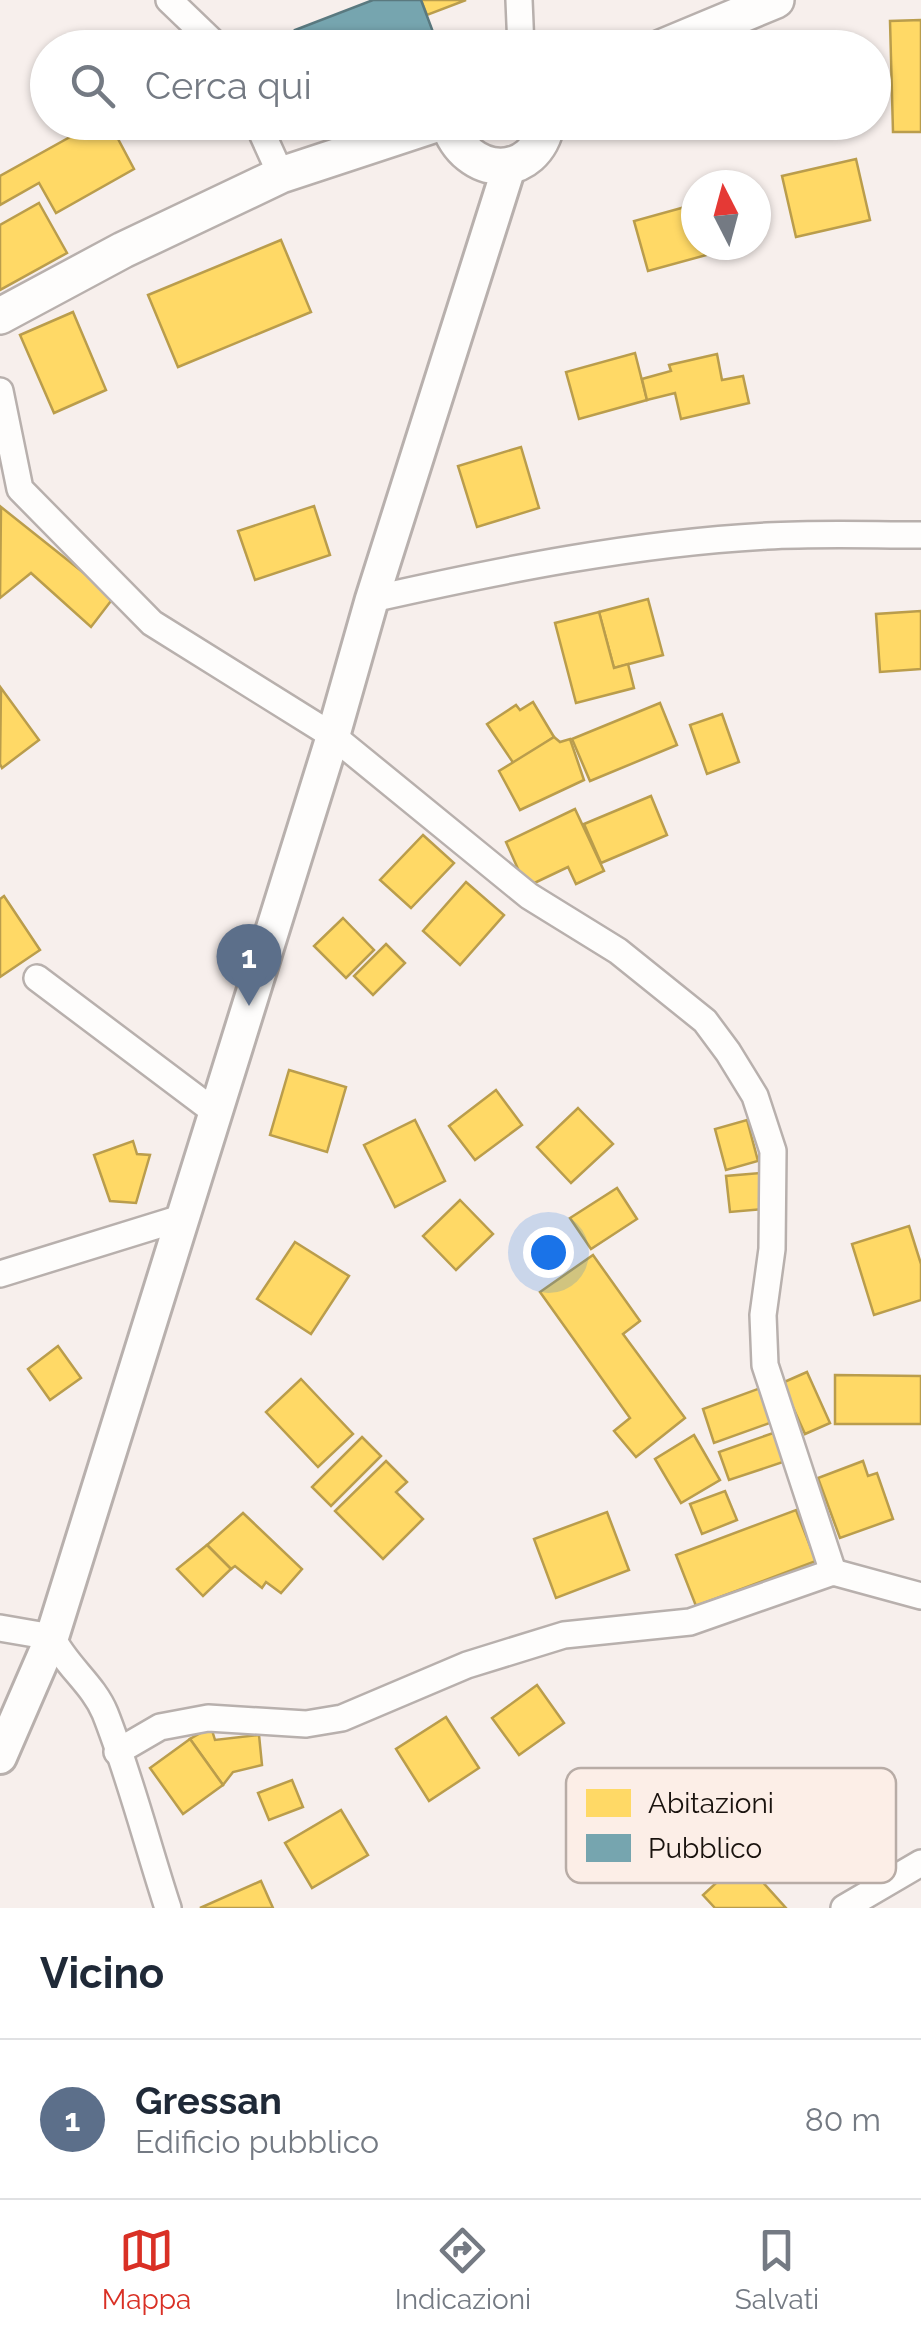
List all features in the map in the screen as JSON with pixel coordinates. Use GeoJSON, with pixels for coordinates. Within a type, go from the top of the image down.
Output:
{"type":"FeatureCollection","features":[{"type":"Feature","properties":{"kind":"main road"},"geometry":{"type":"LineString","coordinates":[[704,30],[776,0]]}},
{"type":"Feature","properties":{"kind":"main road"},"geometry":{"type":"LineString","coordinates":[[0,316],[123,250],[281,175],[389,140]]}},
{"type":"Feature","properties":{"kind":"main road"},"geometry":{"type":"LineString","coordinates":[[453,140],[469,158],[483,164],[510,164],[537,147],[540,140]]}},
{"type":"Feature","properties":{"kind":"street"},"geometry":{"type":"LineString","coordinates":[[169,0],[200,30]]}},
{"type":"Feature","properties":{"kind":"street"},"geometry":{"type":"LineString","coordinates":[[518,0],[520,30]]}},
{"type":"Feature","properties":{"kind":"street"},"geometry":{"type":"LineString","coordinates":[[265,140],[281,175]]}},
{"type":"Feature","properties":{"kind":"street"},"geometry":{"type":"LineString","coordinates":[[0,1757],[52,1637],[510,164]]}},
{"type":"Feature","properties":{"kind":"street"},"geometry":{"type":"LineString","coordinates":[[0,392],[10,495],[152,623],[333,736],[529,896],[618,951],[705,1021],[755,1096],[773,1152],[772,1249],[764,1315],[766,1365],[834,1572]]}},
{"type":"Feature","properties":{"kind":"street"},"geometry":{"type":"LineString","coordinates":[[372,599],[456,580],[637,549],[767,536],[921,535]]}},
{"type":"Feature","properties":{"kind":"street"},"geometry":{"type":"LineString","coordinates":[[37,978],[216,1112]]}},
{"type":"Feature","properties":{"kind":"street"},"geometry":{"type":"LineString","coordinates":[[0,1274],[181,1218]]}},
{"type":"Feature","properties":{"kind":"street"},"geometry":{"type":"LineString","coordinates":[[116,1752],[160,1727],[208,1718],[306,1724],[342,1718],[467,1665],[564,1635],[690,1622],[834,1572],[921,1596]]}},
{"type":"Feature","properties":{"kind":"street"},"geometry":{"type":"LineString","coordinates":[[0,1628],[52,1637]]}},
{"type":"Feature","properties":{"kind":"street"},"geometry":{"type":"LineString","coordinates":[[52,1637],[64,1661],[84,1680],[104,1710],[168,1908]]}},
{"type":"Feature","properties":{"kind":"street"},"geometry":{"type":"LineString","coordinates":[[896,1878],[921,1864]]}},
{"type":"Feature","properties":{"kind":"street"},"geometry":{"type":"LineString","coordinates":[[844,1908],[888,1883]]}},
{"type":"Feature","properties":{"kind":"building: Abitazioni"},"geometry":{"type":"Polygon","coordinates":[[[421,0],[466,0],[427,15],[421,0]]]}},
{"type":"Feature","properties":{"kind":"building: Abitazioni"},"geometry":{"type":"Polygon","coordinates":[[[921,20],[921,132],[893,132],[890,21],[921,20]]]}},
{"type":"Feature","properties":{"kind":"building: Abitazioni"},"geometry":{"type":"Polygon","coordinates":[[[65,140],[119,140],[134,169],[56,213],[39,183],[0,205],[0,176],[65,140]]]}},
{"type":"Feature","properties":{"kind":"building: Abitazioni"},"geometry":{"type":"Polygon","coordinates":[[[856,159],[870,220],[796,237],[782,176],[856,159]]]}},
{"type":"Feature","properties":{"kind":"building: Abitazioni"},"geometry":{"type":"Polygon","coordinates":[[[39,203],[67,253],[0,290],[0,225],[39,203]]]}},
{"type":"Feature","properties":{"kind":"building: Abitazioni"},"geometry":{"type":"Polygon","coordinates":[[[681,208],[681,260],[688,260],[648,271],[634,221],[681,208]]]}},
{"type":"Feature","properties":{"kind":"building: Abitazioni"},"geometry":{"type":"Polygon","coordinates":[[[281,240],[311,312],[178,367],[148,295],[281,240]]]}},
{"type":"Feature","properties":{"kind":"building: Abitazioni"},"geometry":{"type":"Polygon","coordinates":[[[73,312],[106,390],[54,413],[20,335],[73,312]]]}},
{"type":"Feature","properties":{"kind":"building: Abitazioni"},"geometry":{"type":"Polygon","coordinates":[[[635,353],[647,400],[579,419],[566,372],[635,353]]]}},
{"type":"Feature","properties":{"kind":"building: Abitazioni"},"geometry":{"type":"Polygon","coordinates":[[[717,354],[722,380],[743,376],[749,403],[681,419],[675,393],[647,400],[642,379],[671,371],[669,365],[717,354]]]}},
{"type":"Feature","properties":{"kind":"building: Abitazioni"},"geometry":{"type":"Polygon","coordinates":[[[521,447],[539,508],[477,527],[458,466],[521,447]]]}},
{"type":"Feature","properties":{"kind":"building: Abitazioni"},"geometry":{"type":"Polygon","coordinates":[[[314,506],[330,555],[255,580],[238,531],[314,506]]]}},
{"type":"Feature","properties":{"kind":"building: Abitazioni"},"geometry":{"type":"Polygon","coordinates":[[[1,507],[114,597],[91,627],[31,573],[0,598],[1,507]]]}},
{"type":"Feature","properties":{"kind":"building: Abitazioni"},"geometry":{"type":"Polygon","coordinates":[[[648,599],[663,655],[614,668],[599,612],[648,599]]]}},
{"type":"Feature","properties":{"kind":"building: Abitazioni"},"geometry":{"type":"Polygon","coordinates":[[[921,611],[921,669],[880,672],[876,614],[921,611]]]}},
{"type":"Feature","properties":{"kind":"building: Abitazioni"},"geometry":{"type":"Polygon","coordinates":[[[599,612],[614,668],[628,664],[634,688],[576,703],[555,623],[599,612]]]}},
{"type":"Feature","properties":{"kind":"building: Abitazioni"},"geometry":{"type":"Polygon","coordinates":[[[1,688],[39,740],[2,768],[0,764],[1,688]]]}},
{"type":"Feature","properties":{"kind":"building: Abitazioni"},"geometry":{"type":"Polygon","coordinates":[[[533,702],[554,737],[514,764],[487,724],[516,705],[520,710],[533,702]]]}},
{"type":"Feature","properties":{"kind":"building: Abitazioni"},"geometry":{"type":"Polygon","coordinates":[[[660,703],[677,745],[590,781],[572,739],[660,703]]]}},
{"type":"Feature","properties":{"kind":"building: Abitazioni"},"geometry":{"type":"Polygon","coordinates":[[[722,714],[739,762],[707,774],[690,725],[722,714]]]}},
{"type":"Feature","properties":{"kind":"building: Abitazioni"},"geometry":{"type":"Polygon","coordinates":[[[554,737],[560,742],[570,739],[584,780],[520,810],[499,771],[554,737]]]}},
{"type":"Feature","properties":{"kind":"building: Abitazioni"},"geometry":{"type":"Polygon","coordinates":[[[651,796],[667,835],[601,863],[584,824],[651,796]]]}},
{"type":"Feature","properties":{"kind":"building: Abitazioni"},"geometry":{"type":"Polygon","coordinates":[[[575,809],[604,871],[576,884],[568,867],[526,887],[506,842],[575,809]]]}},
{"type":"Feature","properties":{"kind":"building: Abitazioni"},"geometry":{"type":"Polygon","coordinates":[[[423,835],[454,863],[411,908],[380,880],[423,835]]]}},
{"type":"Feature","properties":{"kind":"building: Abitazioni"},"geometry":{"type":"Polygon","coordinates":[[[466,882],[504,915],[460,965],[423,931],[466,882]]]}},
{"type":"Feature","properties":{"kind":"building: Abitazioni"},"geometry":{"type":"Polygon","coordinates":[[[4,896],[40,950],[0,977],[0,899],[4,896]]]}},
{"type":"Feature","properties":{"kind":"building: Abitazioni"},"geometry":{"type":"Polygon","coordinates":[[[343,918],[374,950],[346,978],[314,946],[343,918]]]}},
{"type":"Feature","properties":{"kind":"building: Abitazioni"},"geometry":{"type":"Polygon","coordinates":[[[386,944],[405,963],[373,995],[354,976],[386,944]]]}},
{"type":"Feature","properties":{"kind":"building: Abitazioni"},"geometry":{"type":"Polygon","coordinates":[[[289,1070],[346,1087],[327,1152],[270,1135],[289,1070]]]}},
{"type":"Feature","properties":{"kind":"building: Abitazioni"},"geometry":{"type":"Polygon","coordinates":[[[496,1090],[522,1125],[475,1160],[449,1126],[496,1090]]]}},
{"type":"Feature","properties":{"kind":"building: Abitazioni"},"geometry":{"type":"Polygon","coordinates":[[[578,1108],[613,1144],[571,1183],[537,1147],[578,1108]]]}},
{"type":"Feature","properties":{"kind":"building: Abitazioni"},"geometry":{"type":"Polygon","coordinates":[[[415,1120],[445,1181],[395,1207],[364,1145],[415,1120]]]}},
{"type":"Feature","properties":{"kind":"building: Abitazioni"},"geometry":{"type":"Polygon","coordinates":[[[747,1120],[758,1161],[726,1170],[715,1129],[747,1120]]]}},
{"type":"Feature","properties":{"kind":"building: Abitazioni"},"geometry":{"type":"Polygon","coordinates":[[[133,1141],[137,1154],[150,1155],[136,1203],[110,1201],[94,1155],[133,1141]]]}},
{"type":"Feature","properties":{"kind":"building: Abitazioni"},"geometry":{"type":"Polygon","coordinates":[[[760,1173],[764,1209],[730,1212],[726,1176],[760,1173]]]}},
{"type":"Feature","properties":{"kind":"building: Abitazioni"},"geometry":{"type":"Polygon","coordinates":[[[617,1188],[637,1219],[591,1249],[570,1218],[617,1188]]]}},
{"type":"Feature","properties":{"kind":"building: Abitazioni"},"geometry":{"type":"Polygon","coordinates":[[[460,1200],[493,1234],[456,1270],[423,1236],[460,1200]]]}},
{"type":"Feature","properties":{"kind":"building: Abitazioni"},"geometry":{"type":"Polygon","coordinates":[[[909,1226],[921,1264],[921,1300],[874,1315],[852,1244],[909,1226]]]}},
{"type":"Feature","properties":{"kind":"building: Abitazioni"},"geometry":{"type":"Polygon","coordinates":[[[295,1242],[349,1276],[311,1334],[257,1299],[295,1242]]]}},
{"type":"Feature","properties":{"kind":"building: Abitazioni"},"geometry":{"type":"Polygon","coordinates":[[[593,1255],[640,1321],[623,1334],[685,1418],[636,1457],[614,1431],[630,1418],[540,1292],[593,1255]]]}},
{"type":"Feature","properties":{"kind":"building: Abitazioni"},"geometry":{"type":"Polygon","coordinates":[[[58,1346],[81,1378],[50,1400],[28,1369],[58,1346]]]}},
{"type":"Feature","properties":{"kind":"building: Abitazioni"},"geometry":{"type":"Polygon","coordinates":[[[807,1372],[830,1423],[805,1434],[782,1383],[807,1372]]]}},
{"type":"Feature","properties":{"kind":"building: Abitazioni"},"geometry":{"type":"Polygon","coordinates":[[[835,1375],[921,1376],[921,1424],[835,1424],[835,1375]]]}},
{"type":"Feature","properties":{"kind":"building: Abitazioni"},"geometry":{"type":"Polygon","coordinates":[[[301,1379],[353,1434],[318,1467],[266,1412],[301,1379]]]}},
{"type":"Feature","properties":{"kind":"building: Abitazioni"},"geometry":{"type":"Polygon","coordinates":[[[766,1386],[778,1420],[714,1443],[703,1409],[766,1386]]]}},
{"type":"Feature","properties":{"kind":"building: Abitazioni"},"geometry":{"type":"Polygon","coordinates":[[[776,1432],[786,1461],[729,1480],[719,1452],[776,1432]]]}},
{"type":"Feature","properties":{"kind":"building: Abitazioni"},"geometry":{"type":"Polygon","coordinates":[[[694,1435],[720,1480],[681,1503],[655,1459],[694,1435]]]}},
{"type":"Feature","properties":{"kind":"building: Abitazioni"},"geometry":{"type":"Polygon","coordinates":[[[362,1437],[381,1456],[331,1506],[312,1487],[362,1437]]]}},
{"type":"Feature","properties":{"kind":"building: Abitazioni"},"geometry":{"type":"Polygon","coordinates":[[[386,1461],[407,1482],[396,1492],[423,1519],[383,1559],[335,1511],[386,1461]]]}},
{"type":"Feature","properties":{"kind":"building: Abitazioni"},"geometry":{"type":"Polygon","coordinates":[[[863,1461],[868,1476],[877,1473],[893,1519],[840,1538],[818,1478],[863,1461]]]}},
{"type":"Feature","properties":{"kind":"building: Abitazioni"},"geometry":{"type":"Polygon","coordinates":[[[725,1491],[737,1520],[702,1534],[690,1504],[725,1491]]]}},
{"type":"Feature","properties":{"kind":"building: Abitazioni"},"geometry":{"type":"Polygon","coordinates":[[[796,1510],[816,1561],[696,1606],[676,1555],[796,1510]]]}},
{"type":"Feature","properties":{"kind":"building: Abitazioni"},"geometry":{"type":"Polygon","coordinates":[[[607,1512],[629,1570],[556,1598],[534,1539],[607,1512]]]}},
{"type":"Feature","properties":{"kind":"building: Abitazioni"},"geometry":{"type":"Polygon","coordinates":[[[243,1513],[302,1569],[281,1593],[266,1582],[262,1588],[235,1566],[231,1569],[207,1545],[243,1513]]]}},
{"type":"Feature","properties":{"kind":"building: Abitazioni"},"geometry":{"type":"Polygon","coordinates":[[[207,1545],[231,1569],[203,1596],[177,1569],[207,1545]]]}},
{"type":"Feature","properties":{"kind":"building: Abitazioni"},"geometry":{"type":"Polygon","coordinates":[[[537,1685],[564,1723],[519,1755],[492,1718],[537,1685]]]}},
{"type":"Feature","properties":{"kind":"building: Abitazioni"},"geometry":{"type":"Polygon","coordinates":[[[446,1717],[479,1768],[429,1801],[396,1749],[446,1717]]]}},
{"type":"Feature","properties":{"kind":"building: Abitazioni"},"geometry":{"type":"Polygon","coordinates":[[[211,1727],[215,1740],[259,1735],[262,1765],[233,1772],[223,1785],[190,1739],[211,1727]]]}},
{"type":"Feature","properties":{"kind":"building: Abitazioni"},"geometry":{"type":"Polygon","coordinates":[[[190,1739],[223,1785],[183,1814],[150,1768],[190,1739]]]}},
{"type":"Feature","properties":{"kind":"building: Abitazioni"},"geometry":{"type":"Polygon","coordinates":[[[292,1780],[303,1807],[269,1820],[258,1793],[292,1780]]]}},
{"type":"Feature","properties":{"kind":"building: Abitazioni"},"geometry":{"type":"Polygon","coordinates":[[[341,1810],[368,1855],[312,1888],[285,1843],[341,1810]]]}},
{"type":"Feature","properties":{"kind":"building: Abitazioni"},"geometry":{"type":"Polygon","coordinates":[[[261,1881],[273,1908],[200,1908],[261,1881]]]}},
{"type":"Feature","properties":{"kind":"building: Abitazioni"},"geometry":{"type":"Polygon","coordinates":[[[716,1883],[764,1883],[786,1908],[715,1908],[703,1895],[716,1883]]]}},
{"type":"Feature","properties":{"kind":"building: Pubblico"},"geometry":{"type":"Polygon","coordinates":[[[373,0],[421,0],[432,30],[295,30],[373,0]]]}},
{"type":"Feature","properties":{"kind":"place","name":"Gressan"},"geometry":{"type":"Point","coordinates":[249,1006]}}]}
